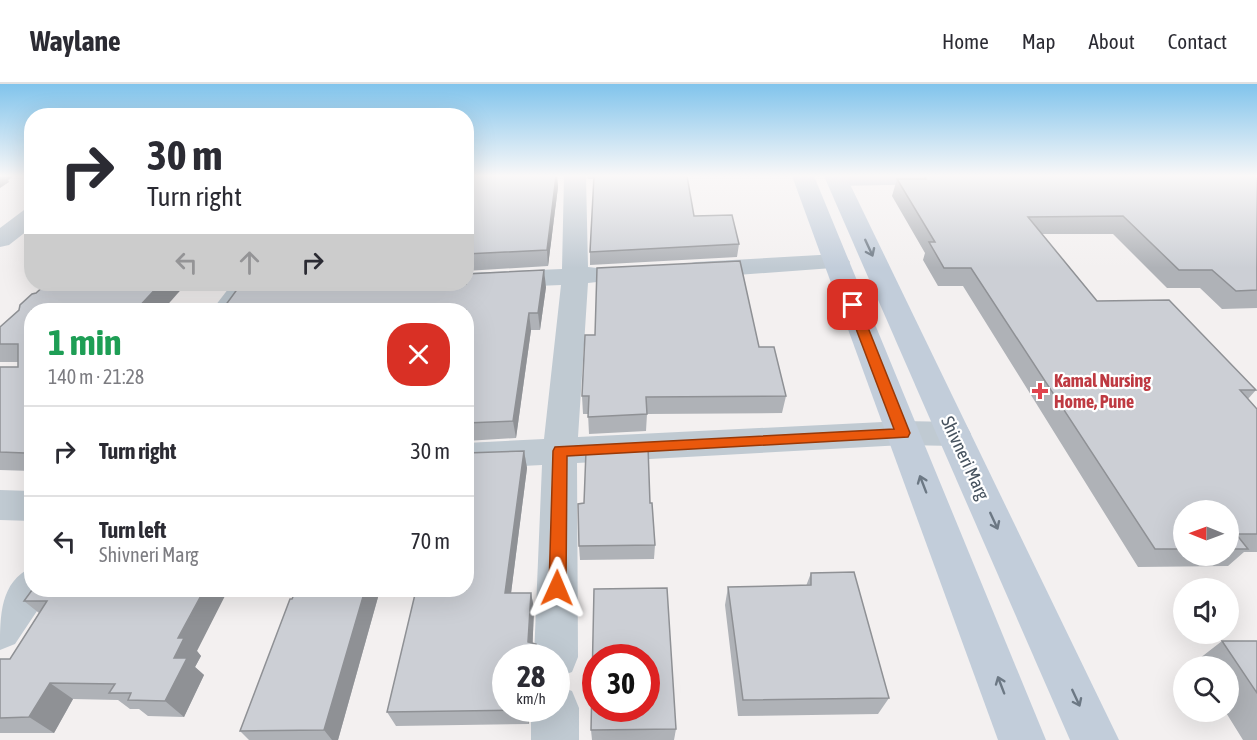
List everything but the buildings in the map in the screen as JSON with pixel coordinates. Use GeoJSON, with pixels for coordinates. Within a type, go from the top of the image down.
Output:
{"type":"FeatureCollection","features":[{"type":"Feature","properties":{"kind":"main road"},"geometry":{"type":"LineString","coordinates":[[815,207],[1022,740]]}},
{"type":"Feature","properties":{"kind":"main road","name":"Shivneri Marg"},"geometry":{"type":"LineString","coordinates":[[849,207],[1095,740]]}},
{"type":"Feature","properties":{"kind":"street"},"geometry":{"type":"LineString","coordinates":[[556,644],[560,451],[575,276],[575,207]]}},
{"type":"Feature","properties":{"kind":"street"},"geometry":{"type":"LineString","coordinates":[[0,240],[24,221]]}},
{"type":"Feature","properties":{"kind":"street"},"geometry":{"type":"LineString","coordinates":[[670,271],[837,262]]}},
{"type":"Feature","properties":{"kind":"street"},"geometry":{"type":"LineString","coordinates":[[474,281],[622,274]]}},
{"type":"Feature","properties":{"kind":"street"},"geometry":{"type":"LineString","coordinates":[[474,456],[903,433],[954,434]]}},
{"type":"Feature","properties":{"kind":"street"},"geometry":{"type":"LineString","coordinates":[[0,505],[24,506]]}},
{"type":"Feature","properties":{"kind":"street"},"geometry":{"type":"LineString","coordinates":[[0,630],[24,596]]}},
{"type":"Feature","properties":{"kind":"street"},"geometry":{"type":"LineString","coordinates":[[555,722],[555,740]]}},
{"type":"Feature","properties":{"kind":"place","name":"Kamal Nursing Home, Pune"},"geometry":{"type":"Point","coordinates":[1040,391]}},
{"type":"Feature","properties":{"kind":"route"},"geometry":{"type":"LineString","coordinates":[[557,588],[560,451],[903,433],[853,305]]}}]}
